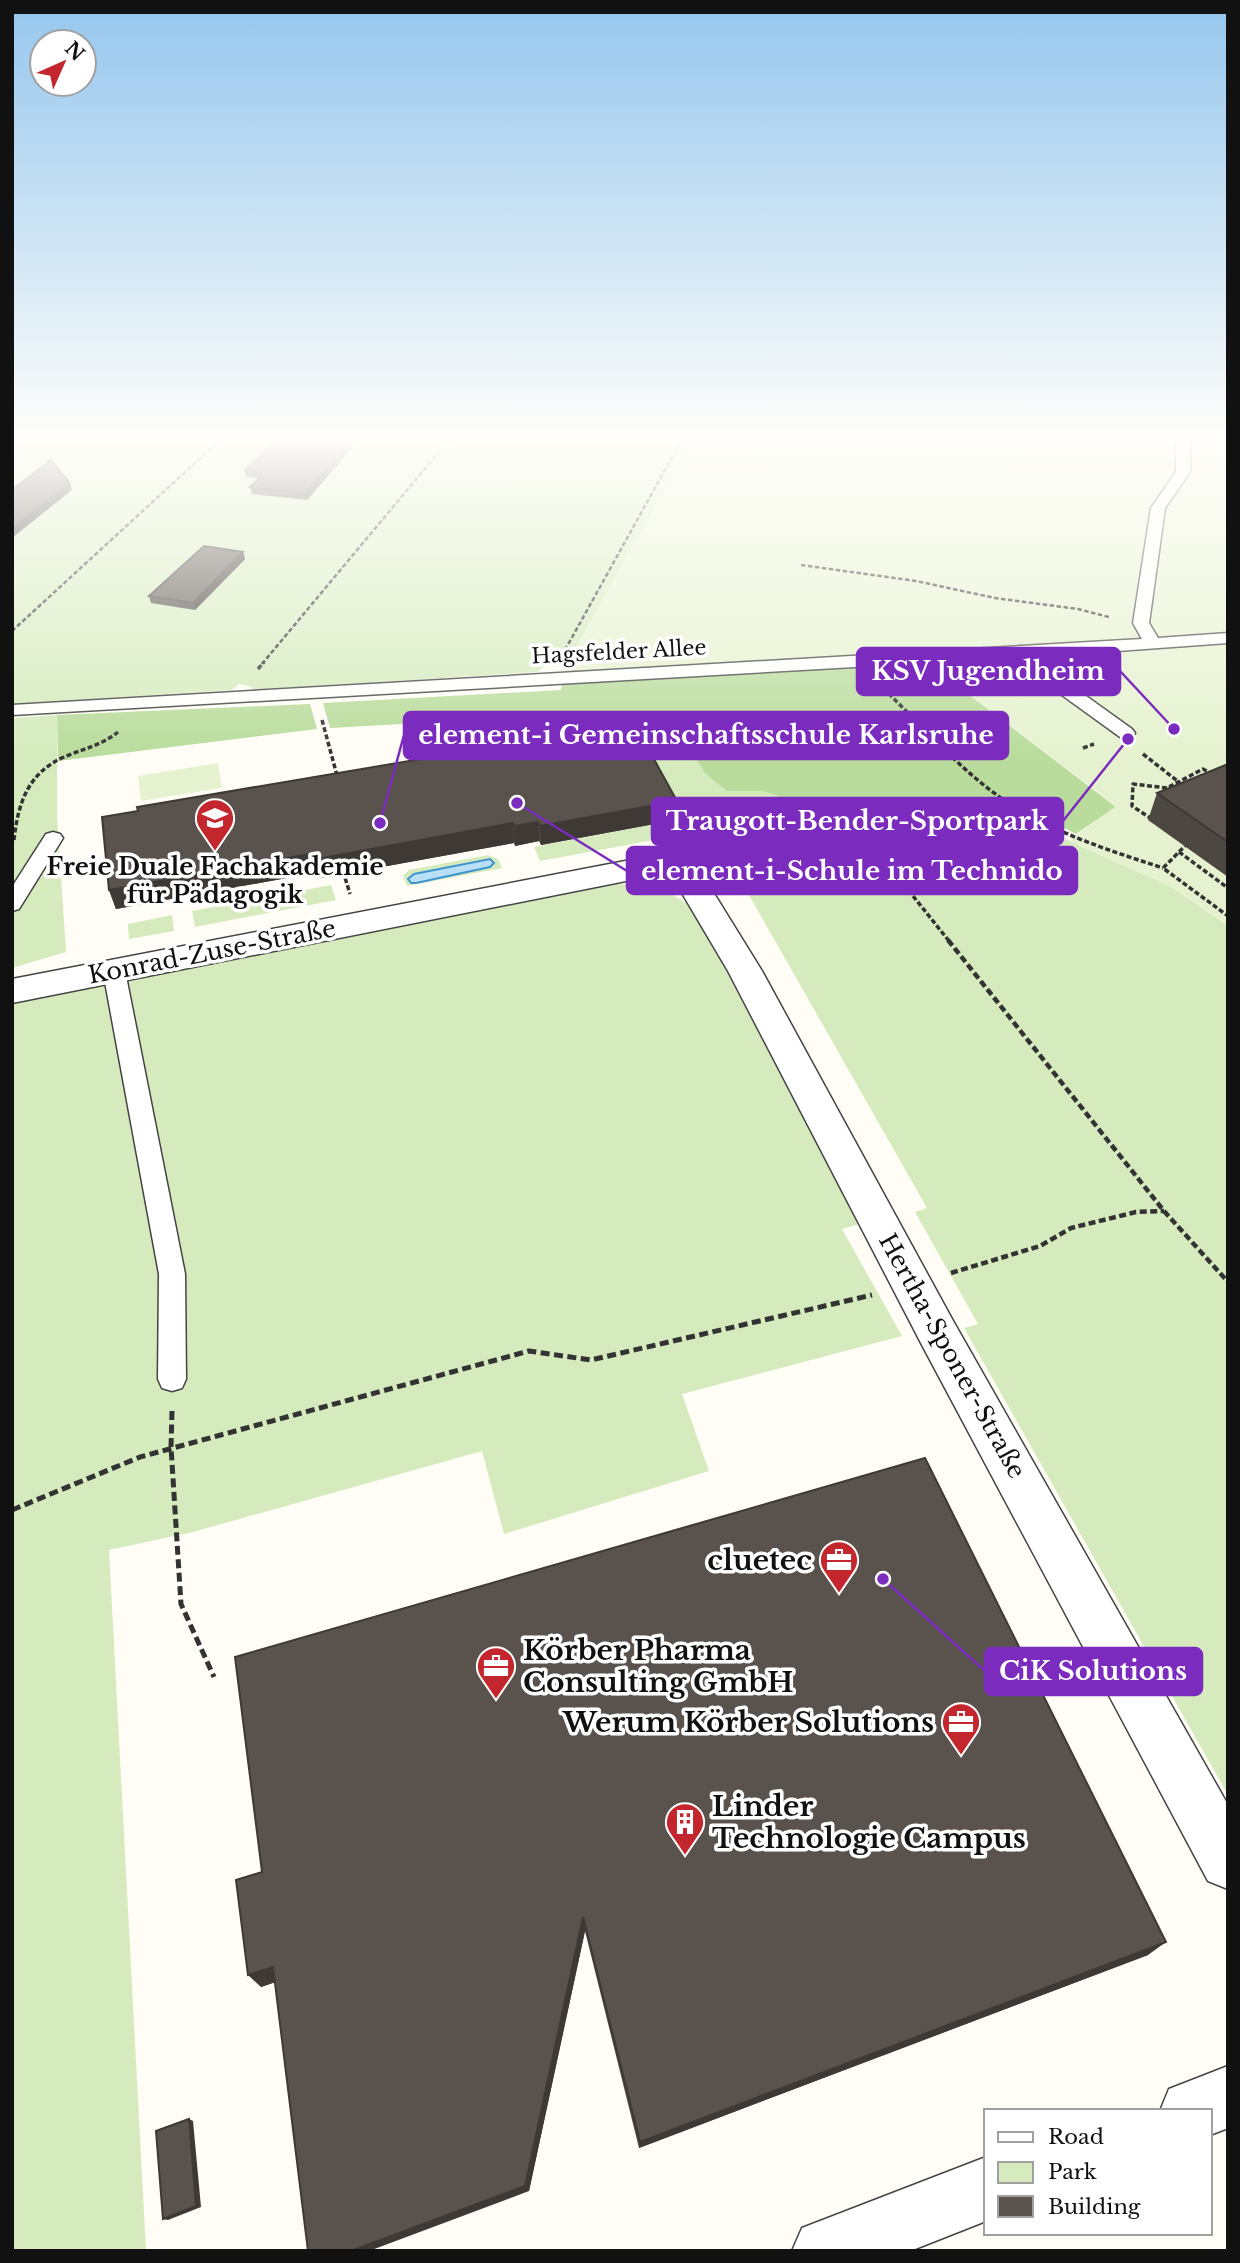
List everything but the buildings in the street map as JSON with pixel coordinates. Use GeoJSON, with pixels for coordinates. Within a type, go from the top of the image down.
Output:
{"type":"FeatureCollection","features":[{"type":"Feature","properties":{"kind":"street","name":"Konrad-Zuse-Straße"},"geometry":{"type":"LineString","coordinates":[[12,990],[646,867],[660,869]]}},
{"type":"Feature","properties":{"kind":"street","name":"Hertha-Sponer-Straße"},"geometry":{"type":"LineString","coordinates":[[660,869],[678,873],[691,881],[705,900],[937,1332],[1228,1861]]}},
{"type":"Feature","properties":{"kind":"street"},"geometry":{"type":"LineString","coordinates":[[1196,2109],[1228,2097]]}},
{"type":"Feature","properties":{"kind":"street"},"geometry":{"type":"LineString","coordinates":[[825,2251],[984,2190]]}},
{"type":"Feature","properties":{"kind":"lane"},"geometry":{"type":"LineString","coordinates":[[1152,547],[1141,623],[1153,643]]}},
{"type":"Feature","properties":{"kind":"lane","name":"Hagsfelder Allee"},"geometry":{"type":"LineString","coordinates":[[12,710],[890,661],[1228,638]]}},
{"type":"Feature","properties":{"kind":"lane"},"geometry":{"type":"LineString","coordinates":[[1037,652],[1054,681],[1126,733]]}},
{"type":"Feature","properties":{"kind":"lane"},"geometry":{"type":"LineString","coordinates":[[12,904],[53,838]]}},
{"type":"Feature","properties":{"kind":"lane"},"geometry":{"type":"LineString","coordinates":[[114,971],[172,1274],[172,1378]]}},
{"type":"Feature","properties":{"kind":"path"},"geometry":{"type":"LineString","coordinates":[[12,632],[105,547]]}},
{"type":"Feature","properties":{"kind":"path"},"geometry":{"type":"LineString","coordinates":[[232,698],[359,547]]}},
{"type":"Feature","properties":{"kind":"path"},"geometry":{"type":"LineString","coordinates":[[565,650],[622,547]]}},
{"type":"Feature","properties":{"kind":"path"},"geometry":{"type":"LineString","coordinates":[[801,565],[916,581],[995,598],[1078,609],[1111,618]]}},
{"type":"Feature","properties":{"kind":"path"},"geometry":{"type":"LineString","coordinates":[[890,661],[891,696],[975,776],[1009,803],[1096,845],[1163,868],[1228,916]]}},
{"type":"Feature","properties":{"kind":"path"},"geometry":{"type":"LineString","coordinates":[[324,729],[341,791]]}},
{"type":"Feature","properties":{"kind":"path"},"geometry":{"type":"LineString","coordinates":[[1126,733],[1139,751],[1186,790]]}},
{"type":"Feature","properties":{"kind":"path"},"geometry":{"type":"LineString","coordinates":[[13,849],[16,810],[30,781],[44,768],[79,751],[104,744]]}},
{"type":"Feature","properties":{"kind":"path"},"geometry":{"type":"LineString","coordinates":[[1155,821],[1132,806],[1133,784],[1167,788],[1203,769],[1220,778]]}},
{"type":"Feature","properties":{"kind":"path"},"geometry":{"type":"LineString","coordinates":[[705,900],[766,886],[881,838],[905,832],[1014,825],[1030,815]]}},
{"type":"Feature","properties":{"kind":"path"},"geometry":{"type":"LineString","coordinates":[[1177,835],[1188,843]]}},
{"type":"Feature","properties":{"kind":"path"},"geometry":{"type":"LineString","coordinates":[[1163,868],[1197,835]]}},
{"type":"Feature","properties":{"kind":"path"},"geometry":{"type":"LineString","coordinates":[[678,841],[722,836],[881,838]]}},
{"type":"Feature","properties":{"kind":"path"},"geometry":{"type":"LineString","coordinates":[[881,838],[901,881],[1164,1211],[1228,1282]]}},
{"type":"Feature","properties":{"kind":"path"},"geometry":{"type":"LineString","coordinates":[[1179,852],[1228,888]]}},
{"type":"Feature","properties":{"kind":"path"},"geometry":{"type":"LineString","coordinates":[[343,872],[352,901]]}},
{"type":"Feature","properties":{"kind":"path"},"geometry":{"type":"LineString","coordinates":[[12,1510],[98,1473],[171,1447],[529,1351],[591,1360],[914,1285],[1040,1246],[1071,1228],[1136,1212],[1164,1211]]}},
{"type":"Feature","properties":{"kind":"path"},"geometry":{"type":"LineString","coordinates":[[171,1447],[181,1604],[214,1677]]}},
{"type":"Feature","properties":{"kind":"green space"},"geometry":{"type":"Polygon","coordinates":[[[12,547],[632,547],[567,663],[552,661],[537,672],[252,690],[252,687],[239,684],[232,690],[12,704],[12,547]]]}},
{"type":"Feature","properties":{"kind":"green space"},"geometry":{"type":"Polygon","coordinates":[[[632,547],[803,547],[920,657],[1116,807],[1076,834],[1019,805],[1005,807],[1009,814],[1006,823],[942,827],[802,821],[784,798],[762,791],[727,791],[705,773],[673,722],[651,714],[617,720],[587,716],[547,716],[330,728],[323,703],[561,690],[567,663],[632,547]]]}},
{"type":"Feature","properties":{"kind":"green space"},"geometry":{"type":"Polygon","coordinates":[[[632,547],[1228,547],[1228,926],[1170,886],[1069,841],[1116,806],[919,656],[577,672],[567,663],[632,547]]]}},
{"type":"Feature","properties":{"kind":"green space"},"geometry":{"type":"Polygon","coordinates":[[[310,704],[317,729],[58,761],[57,715],[310,704]]]}},
{"type":"Feature","properties":{"kind":"green space"},"geometry":{"type":"Polygon","coordinates":[[[651,714],[673,722],[727,790],[762,791],[784,798],[1004,807],[1069,841],[1170,886],[1228,926],[1228,1795],[964,1328],[978,1324],[915,1212],[927,1208],[745,888],[708,830],[540,861],[534,847],[676,820],[503,764],[483,718],[587,716],[617,720],[651,714]]]}},
{"type":"Feature","properties":{"kind":"green space"},"geometry":{"type":"Polygon","coordinates":[[[57,715],[57,816],[66,952],[12,968],[12,718],[57,715]]]}},
{"type":"Feature","properties":{"kind":"green space"},"geometry":{"type":"Polygon","coordinates":[[[218,763],[222,788],[141,801],[138,776],[218,763]]]}},
{"type":"Feature","properties":{"kind":"green space"},"geometry":{"type":"Polygon","coordinates":[[[488,855],[498,859],[502,868],[407,886],[403,876],[409,870],[488,855]]]}},
{"type":"Feature","properties":{"kind":"green space"},"geometry":{"type":"Polygon","coordinates":[[[617,884],[668,893],[694,911],[860,1224],[842,1229],[902,1336],[682,1394],[709,1471],[504,1534],[482,1451],[193,1532],[109,1550],[146,2251],[12,2251],[12,1000],[617,884]]]}},
{"type":"Feature","properties":{"kind":"green space"},"geometry":{"type":"Polygon","coordinates":[[[331,885],[336,900],[195,927],[192,911],[331,885]]]}},
{"type":"Feature","properties":{"kind":"green space"},"geometry":{"type":"Polygon","coordinates":[[[172,915],[174,931],[129,939],[128,924],[172,915]]]}},
{"type":"Feature","properties":{"kind":"water"},"geometry":{"type":"Polygon","coordinates":[[[490,859],[494,863],[490,867],[416,883],[411,883],[408,879],[414,874],[490,859]]]}},
{"type":"Feature","properties":{"kind":"place","name":"KSV Jugendheim"},"geometry":{"type":"Point","coordinates":[1174,729]}},
{"type":"Feature","properties":{"kind":"place","name":"Traugott-Bender-Sportpark"},"geometry":{"type":"Point","coordinates":[1128,739]}},
{"type":"Feature","properties":{"kind":"place","name":"element-i-Schule im Technido"},"geometry":{"type":"Point","coordinates":[517,803]}},
{"type":"Feature","properties":{"kind":"place","name":"element-i Gemeinschaftsschule Karlsruhe"},"geometry":{"type":"Point","coordinates":[380,823]}},
{"type":"Feature","properties":{"kind":"place","name":"Freie Duale Fachakademie für Pädagogik"},"geometry":{"type":"Point","coordinates":[215,852]}},
{"type":"Feature","properties":{"kind":"place","name":"CiK Solutions"},"geometry":{"type":"Point","coordinates":[883,1579]}},
{"type":"Feature","properties":{"kind":"place","name":"cluetec"},"geometry":{"type":"Point","coordinates":[839,1594]}},
{"type":"Feature","properties":{"kind":"place","name":"Körber Pharma Consulting GmbH"},"geometry":{"type":"Point","coordinates":[496,1700]}},
{"type":"Feature","properties":{"kind":"place","name":"Werum Körber Solutions"},"geometry":{"type":"Point","coordinates":[961,1756]}},
{"type":"Feature","properties":{"kind":"place","name":"Linder Technologie Campus"},"geometry":{"type":"Point","coordinates":[685,1856]}}]}
